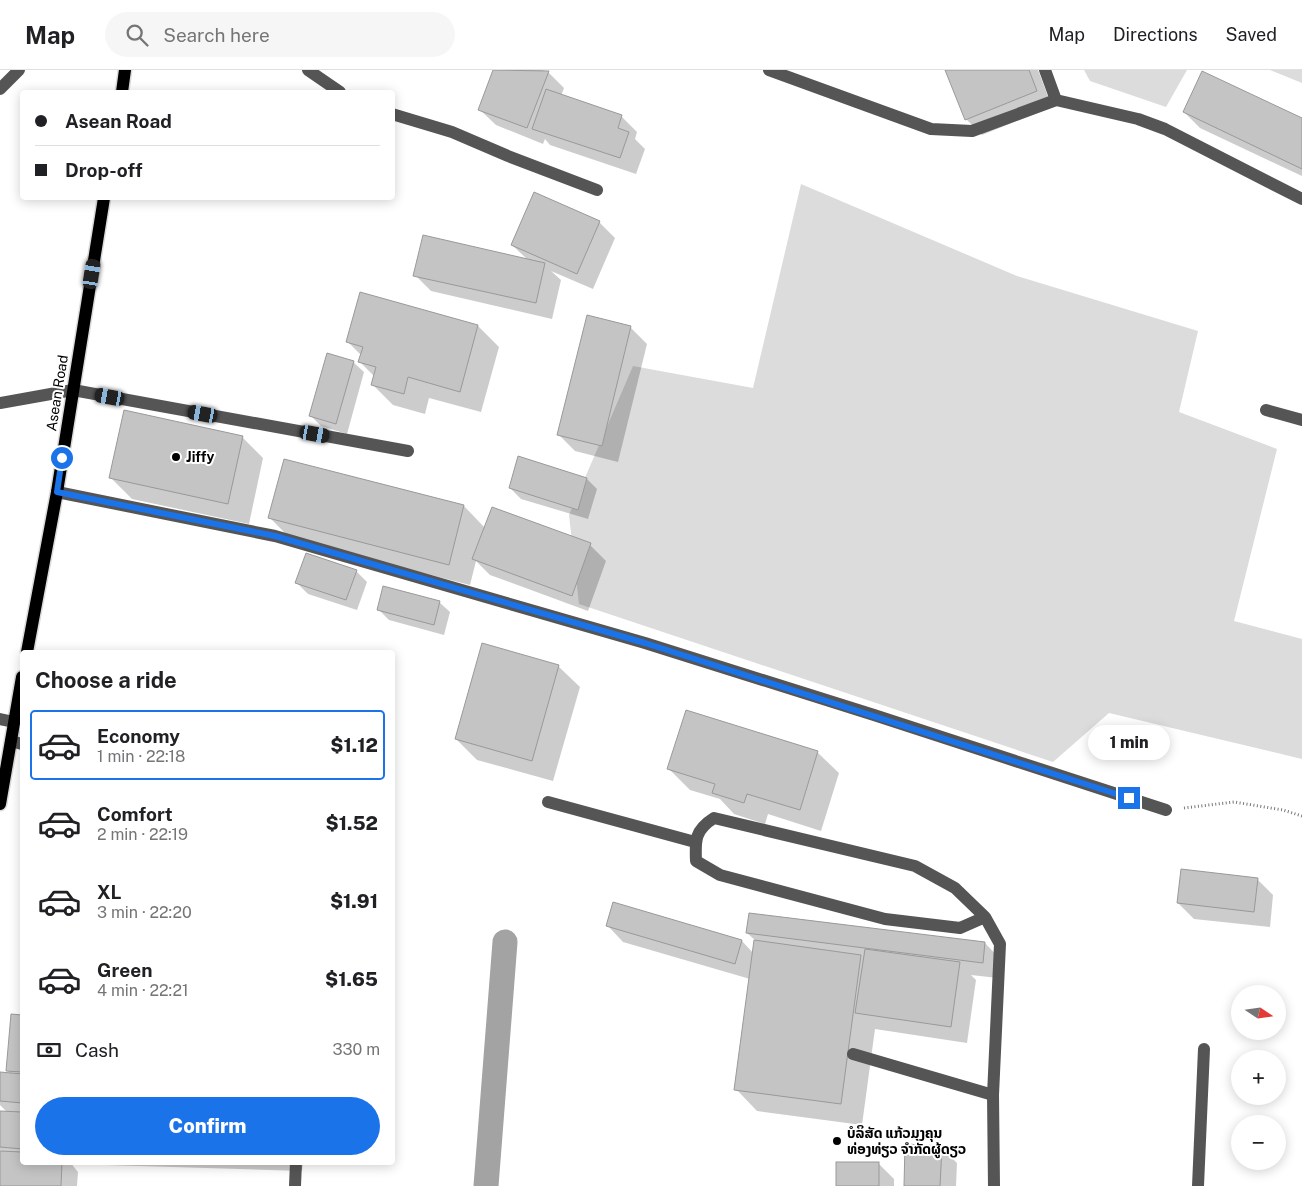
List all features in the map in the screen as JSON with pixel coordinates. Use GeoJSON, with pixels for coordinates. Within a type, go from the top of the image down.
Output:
{"type":"FeatureCollection","features":[{"type":"Feature","properties":{"kind":"main road"},"geometry":{"type":"LineString","coordinates":[[122,90],[125,70]]}},
{"type":"Feature","properties":{"kind":"main road","name":"Asean Road"},"geometry":{"type":"LineString","coordinates":[[27,650],[57,492],[104,200]]}},
{"type":"Feature","properties":{"kind":"main road"},"geometry":{"type":"LineString","coordinates":[[0,804],[17,742],[14,722],[20,688]]}},
{"type":"Feature","properties":{"kind":"street"},"geometry":{"type":"LineString","coordinates":[[0,89],[19,70]]}},
{"type":"Feature","properties":{"kind":"street"},"geometry":{"type":"LineString","coordinates":[[308,70],[337,90]]}},
{"type":"Feature","properties":{"kind":"street"},"geometry":{"type":"LineString","coordinates":[[770,70],[931,129],[972,131],[1056,100],[1138,118],[1165,129],[1302,199]]}},
{"type":"Feature","properties":{"kind":"street"},"geometry":{"type":"LineString","coordinates":[[1045,70],[1056,100]]}},
{"type":"Feature","properties":{"kind":"street"},"geometry":{"type":"LineString","coordinates":[[395,115],[452,132],[597,190]]}},
{"type":"Feature","properties":{"kind":"street"},"geometry":{"type":"LineString","coordinates":[[0,403],[72,390],[408,451]]}},
{"type":"Feature","properties":{"kind":"street"},"geometry":{"type":"LineString","coordinates":[[1266,410],[1302,420]]}},
{"type":"Feature","properties":{"kind":"street"},"geometry":{"type":"LineString","coordinates":[[57,492],[275,536],[645,643],[1166,810]]}},
{"type":"Feature","properties":{"kind":"street"},"geometry":{"type":"LineString","coordinates":[[0,719],[14,722]]}},
{"type":"Feature","properties":{"kind":"street"},"geometry":{"type":"LineString","coordinates":[[548,802],[695,842]]}},
{"type":"Feature","properties":{"kind":"street"},"geometry":{"type":"LineString","coordinates":[[985,917],[960,928],[876,917],[720,875],[696,861],[695,842],[704,825],[714,818],[915,866],[955,888],[985,917],[1000,944],[993,1095],[994,1186]]}},
{"type":"Feature","properties":{"kind":"street"},"geometry":{"type":"LineString","coordinates":[[1198,1186],[1204,1049]]}},
{"type":"Feature","properties":{"kind":"street"},"geometry":{"type":"LineString","coordinates":[[853,1054],[993,1095]]}},
{"type":"Feature","properties":{"kind":"street"},"geometry":{"type":"LineString","coordinates":[[295,1186],[296,1165]]}},
{"type":"Feature","properties":{"kind":"path"},"geometry":{"type":"LineString","coordinates":[[1166,810],[1234,802],[1284,810],[1302,816]]}},
{"type":"Feature","properties":{"kind":"shaded area"},"geometry":{"type":"Polygon","coordinates":[[[1084,70],[1187,70],[1166,107],[1090,81],[1084,70]]]}},
{"type":"Feature","properties":{"kind":"shaded area"},"geometry":{"type":"Polygon","coordinates":[[[1270,70],[1302,70],[1302,83],[1270,70]]]}},
{"type":"Feature","properties":{"kind":"shaded area"},"geometry":{"type":"Polygon","coordinates":[[[801,184],[1017,276],[1198,331],[1179,412],[1277,449],[1234,621],[1302,639],[1302,759],[1109,713],[1053,762],[579,604],[569,515],[633,366],[753,388],[801,184]]]}},
{"type":"Feature","properties":{"kind":"building"},"geometry":{"type":"Polygon","coordinates":[[[493,70],[549,71],[527,128],[478,110],[493,70]]]}},
{"type":"Feature","properties":{"kind":"building"},"geometry":{"type":"Polygon","coordinates":[[[945,70],[1029,70],[1037,91],[965,120],[945,70]]]}},
{"type":"Feature","properties":{"kind":"building"},"geometry":{"type":"Polygon","coordinates":[[[1202,71],[1302,118],[1302,169],[1183,112],[1202,71]]]}},
{"type":"Feature","properties":{"kind":"building"},"geometry":{"type":"Polygon","coordinates":[[[546,89],[622,115],[618,128],[629,132],[620,158],[532,129],[546,89]]]}},
{"type":"Feature","properties":{"kind":"building"},"geometry":{"type":"Polygon","coordinates":[[[534,192],[600,221],[577,274],[511,245],[534,192]]]}},
{"type":"Feature","properties":{"kind":"building"},"geometry":{"type":"Polygon","coordinates":[[[423,235],[545,263],[536,303],[413,276],[423,235]]]}},
{"type":"Feature","properties":{"kind":"building"},"geometry":{"type":"Polygon","coordinates":[[[360,292],[478,325],[460,392],[408,377],[404,394],[371,385],[376,367],[358,362],[363,347],[346,342],[360,292]]]}},
{"type":"Feature","properties":{"kind":"building"},"geometry":{"type":"Polygon","coordinates":[[[587,315],[631,326],[602,446],[557,435],[587,315]]]}},
{"type":"Feature","properties":{"kind":"building"},"geometry":{"type":"Polygon","coordinates":[[[327,353],[354,361],[336,424],[309,416],[327,353]]]}},
{"type":"Feature","properties":{"kind":"building","name":"Jiffy"},"geometry":{"type":"Polygon","coordinates":[[[124,410],[243,436],[228,504],[109,478],[124,410]]]}},
{"type":"Feature","properties":{"kind":"building"},"geometry":{"type":"Polygon","coordinates":[[[518,456],[587,478],[578,510],[509,488],[518,456]]]}},
{"type":"Feature","properties":{"kind":"building"},"geometry":{"type":"Polygon","coordinates":[[[284,459],[464,505],[449,565],[268,518],[284,459]]]}},
{"type":"Feature","properties":{"kind":"building"},"geometry":{"type":"Polygon","coordinates":[[[492,507],[591,543],[572,596],[472,559],[492,507]]]}},
{"type":"Feature","properties":{"kind":"building"},"geometry":{"type":"Polygon","coordinates":[[[306,553],[357,570],[346,600],[295,583],[306,553]]]}},
{"type":"Feature","properties":{"kind":"building"},"geometry":{"type":"Polygon","coordinates":[[[383,586],[440,601],[434,625],[377,610],[383,586]]]}},
{"type":"Feature","properties":{"kind":"building"},"geometry":{"type":"Polygon","coordinates":[[[482,643],[559,665],[532,761],[455,739],[482,643]]]}},
{"type":"Feature","properties":{"kind":"building"},"geometry":{"type":"Polygon","coordinates":[[[686,710],[818,751],[800,810],[747,794],[744,803],[712,793],[715,784],[667,769],[686,710]]]}},
{"type":"Feature","properties":{"kind":"building"},"geometry":{"type":"Polygon","coordinates":[[[1181,869],[1258,878],[1254,912],[1177,903],[1181,869]]]}},
{"type":"Feature","properties":{"kind":"building"},"geometry":{"type":"Polygon","coordinates":[[[613,902],[742,940],[735,964],[606,926],[613,902]]]}},
{"type":"Feature","properties":{"kind":"building"},"geometry":{"type":"Polygon","coordinates":[[[749,913],[985,942],[983,963],[746,933],[749,913]]]}},
{"type":"Feature","properties":{"kind":"building"},"geometry":{"type":"Polygon","coordinates":[[[754,940],[861,955],[841,1104],[734,1090],[754,940]]]}},
{"type":"Feature","properties":{"kind":"building"},"geometry":{"type":"Polygon","coordinates":[[[865,949],[960,962],[951,1027],[855,1013],[865,949]]]}},
{"type":"Feature","properties":{"kind":"building"},"geometry":{"type":"Polygon","coordinates":[[[11,1014],[20,1015],[20,1072],[6,1071],[11,1014]]]}},
{"type":"Feature","properties":{"kind":"building"},"geometry":{"type":"Polygon","coordinates":[[[0,1072],[20,1074],[20,1103],[0,1101],[0,1072]]]}},
{"type":"Feature","properties":{"kind":"building"},"geometry":{"type":"Polygon","coordinates":[[[0,1111],[20,1112],[20,1149],[0,1147],[0,1111]]]}},
{"type":"Feature","properties":{"kind":"building"},"geometry":{"type":"Polygon","coordinates":[[[905,1144],[942,1146],[940,1186],[904,1186],[905,1144]]]}},
{"type":"Feature","properties":{"kind":"building"},"geometry":{"type":"Polygon","coordinates":[[[0,1151],[20,1152],[20,1165],[62,1165],[61,1186],[0,1186],[0,1151]]]}},
{"type":"Feature","properties":{"kind":"building"},"geometry":{"type":"Polygon","coordinates":[[[836,1162],[879,1162],[879,1186],[836,1186],[836,1162]]]}},
{"type":"Feature","properties":{"kind":"waterway"},"geometry":{"type":"LineString","coordinates":[[486,1186],[505,942]]}},
{"type":"Feature","properties":{"kind":"place","name":"Jiffy"},"geometry":{"type":"Point","coordinates":[176,457]}},
{"type":"Feature","properties":{"kind":"place","name":"ບໍລິສັດ ແກ້ວມຸງຄຸນ ທ່ອງທ່ຽວ ຈຳກັດຜູ້ດຽວ"},"geometry":{"type":"Point","coordinates":[837,1141]}},
{"type":"Feature","properties":{"kind":"route"},"geometry":{"type":"LineString","coordinates":[[62,458],[57,492],[275,536],[645,643],[1129,798]]}}]}
